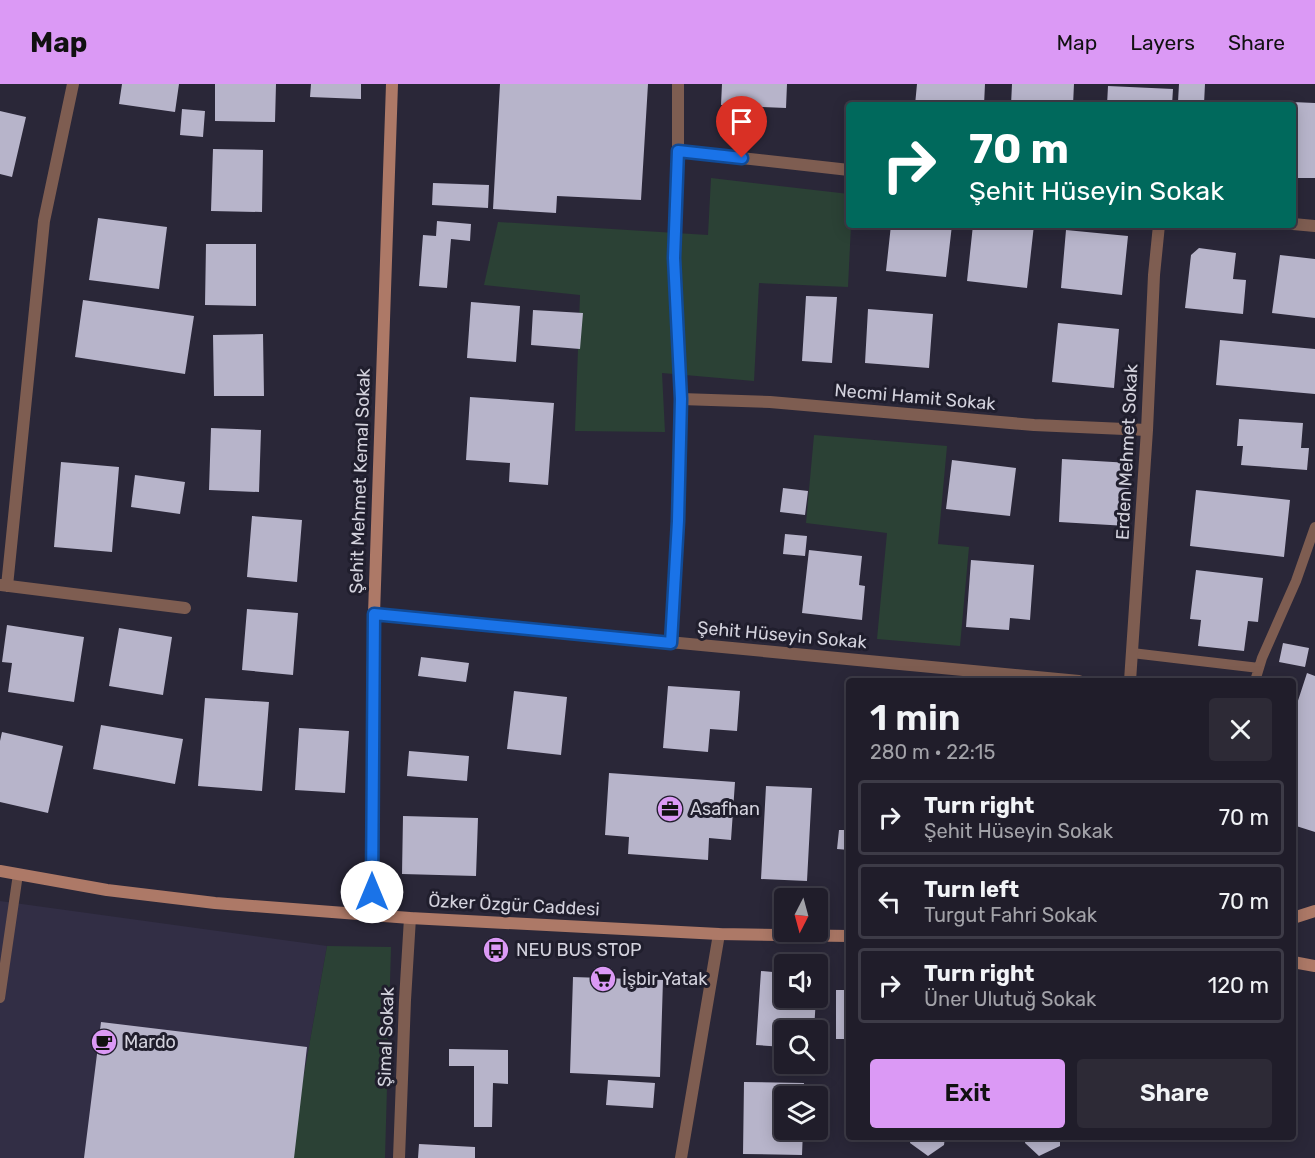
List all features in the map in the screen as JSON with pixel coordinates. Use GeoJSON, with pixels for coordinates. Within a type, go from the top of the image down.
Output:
{"type":"FeatureCollection","features":[{"type":"Feature","properties":{"kind":"main road","name":"Şehit Mehmet Kemal Sokak"},"geometry":{"type":"LineString","coordinates":[[372,915],[374,614],[392,84]]}},
{"type":"Feature","properties":{"kind":"main road","name":"Özker Özgür Caddesi"},"geometry":{"type":"LineString","coordinates":[[0,871],[107,890],[215,903],[410,918],[719,934],[846,936]]}},
{"type":"Feature","properties":{"kind":"main road"},"geometry":{"type":"LineString","coordinates":[[1296,917],[1315,911]]}},
{"type":"Feature","properties":{"kind":"main road"},"geometry":{"type":"LineString","coordinates":[[1296,963],[1315,966]]}},
{"type":"Feature","properties":{"kind":"street"},"geometry":{"type":"LineString","coordinates":[[73,84],[44,220],[4,586],[185,608]]}},
{"type":"Feature","properties":{"kind":"street"},"geometry":{"type":"LineString","coordinates":[[671,643],[678,521],[681,399],[674,258],[678,84]]}},
{"type":"Feature","properties":{"kind":"street"},"geometry":{"type":"LineString","coordinates":[[678,151],[846,170]]}},
{"type":"Feature","properties":{"kind":"street"},"geometry":{"type":"LineString","coordinates":[[1296,224],[1315,226]]}},
{"type":"Feature","properties":{"kind":"street","name":"Erden Mehmet Sokak"},"geometry":{"type":"LineString","coordinates":[[1130,678],[1159,228]]}},
{"type":"Feature","properties":{"kind":"street","name":"Necmi Hamit Sokak"},"geometry":{"type":"LineString","coordinates":[[681,399],[770,402],[1034,425],[1147,430]]}},
{"type":"Feature","properties":{"kind":"street","name":"Şehit Hüseyin Sokak"},"geometry":{"type":"LineString","coordinates":[[374,614],[1048,678]]}},
{"type":"Feature","properties":{"kind":"street","name":"Şimal Sokak"},"geometry":{"type":"LineString","coordinates":[[399,1158],[410,918]]}},
{"type":"Feature","properties":{"kind":"street"},"geometry":{"type":"LineString","coordinates":[[681,1158],[719,934]]}},
{"type":"Feature","properties":{"kind":"lane"},"geometry":{"type":"LineString","coordinates":[[1257,678],[1262,658],[1296,581],[1315,527]]}},
{"type":"Feature","properties":{"kind":"lane"},"geometry":{"type":"LineString","coordinates":[[1132,653],[1259,668]]}},
{"type":"Feature","properties":{"kind":"lane"},"geometry":{"type":"LineString","coordinates":[[0,998],[18,874]]}},
{"type":"Feature","properties":{"kind":"shaded area"},"geometry":{"type":"Polygon","coordinates":[[[0,901],[327,946],[289,1158],[0,1158],[0,901]]]}},
{"type":"Feature","properties":{"kind":"green space"},"geometry":{"type":"Polygon","coordinates":[[[711,178],[846,194],[846,228],[851,228],[848,287],[759,283],[754,381],[662,373],[665,432],[575,431],[580,295],[484,285],[498,222],[708,235],[711,178]]]}},
{"type":"Feature","properties":{"kind":"green space"},"geometry":{"type":"Polygon","coordinates":[[[814,435],[947,446],[938,544],[969,547],[960,646],[877,639],[887,533],[806,523],[814,435]]]}},
{"type":"Feature","properties":{"kind":"green space"},"geometry":{"type":"Polygon","coordinates":[[[327,946],[391,947],[385,1158],[289,1158],[327,946]]]}},
{"type":"Feature","properties":{"kind":"building"},"geometry":{"type":"Polygon","coordinates":[[[122,84],[179,84],[175,112],[119,104],[122,84]]]}},
{"type":"Feature","properties":{"kind":"building"},"geometry":{"type":"Polygon","coordinates":[[[215,84],[276,84],[275,122],[215,121],[215,84]]]}},
{"type":"Feature","properties":{"kind":"building"},"geometry":{"type":"Polygon","coordinates":[[[311,84],[361,84],[361,99],[310,97],[311,84]]]}},
{"type":"Feature","properties":{"kind":"building"},"geometry":{"type":"Polygon","coordinates":[[[500,84],[648,84],[641,200],[557,196],[556,213],[493,209],[500,84]]]}},
{"type":"Feature","properties":{"kind":"building"},"geometry":{"type":"Polygon","coordinates":[[[722,84],[787,84],[786,108],[721,105],[722,84]]]}},
{"type":"Feature","properties":{"kind":"building"},"geometry":{"type":"Polygon","coordinates":[[[917,84],[985,84],[984,102],[915,102],[917,84]]]}},
{"type":"Feature","properties":{"kind":"building"},"geometry":{"type":"Polygon","coordinates":[[[1012,84],[1074,84],[1073,102],[1011,102],[1012,84]]]}},
{"type":"Feature","properties":{"kind":"building"},"geometry":{"type":"Polygon","coordinates":[[[1179,84],[1205,84],[1204,102],[1178,102],[1179,84]]]}},
{"type":"Feature","properties":{"kind":"building"},"geometry":{"type":"Polygon","coordinates":[[[1108,86],[1173,89],[1172,102],[1107,102],[1108,86]]]}},
{"type":"Feature","properties":{"kind":"building"},"geometry":{"type":"Polygon","coordinates":[[[1247,100],[1292,102],[1247,102],[1247,100]]]}},
{"type":"Feature","properties":{"kind":"building"},"geometry":{"type":"Polygon","coordinates":[[[1296,102],[1315,103],[1315,178],[1296,178],[1296,102]]]}},
{"type":"Feature","properties":{"kind":"building"},"geometry":{"type":"Polygon","coordinates":[[[182,109],[205,111],[203,137],[180,135],[182,109]]]}},
{"type":"Feature","properties":{"kind":"building"},"geometry":{"type":"Polygon","coordinates":[[[0,111],[26,117],[12,177],[0,174],[0,111]]]}},
{"type":"Feature","properties":{"kind":"building"},"geometry":{"type":"Polygon","coordinates":[[[213,149],[263,150],[262,212],[211,211],[213,149]]]}},
{"type":"Feature","properties":{"kind":"building"},"geometry":{"type":"Polygon","coordinates":[[[433,183],[489,185],[488,208],[432,205],[433,183]]]}},
{"type":"Feature","properties":{"kind":"building"},"geometry":{"type":"Polygon","coordinates":[[[98,218],[167,227],[159,289],[89,280],[98,218]]]}},
{"type":"Feature","properties":{"kind":"building"},"geometry":{"type":"Polygon","coordinates":[[[437,221],[471,224],[470,241],[451,239],[447,288],[419,286],[423,235],[436,236],[437,221]]]}},
{"type":"Feature","properties":{"kind":"building"},"geometry":{"type":"Polygon","coordinates":[[[891,228],[952,228],[946,277],[886,271],[891,228]]]}},
{"type":"Feature","properties":{"kind":"building"},"geometry":{"type":"Polygon","coordinates":[[[973,228],[1034,228],[1027,288],[967,281],[973,228]]]}},
{"type":"Feature","properties":{"kind":"building"},"geometry":{"type":"Polygon","coordinates":[[[1066,230],[1128,236],[1122,295],[1061,288],[1066,230]]]}},
{"type":"Feature","properties":{"kind":"building"},"geometry":{"type":"Polygon","coordinates":[[[206,244],[256,244],[256,306],[205,305],[206,244]]]}},
{"type":"Feature","properties":{"kind":"building"},"geometry":{"type":"Polygon","coordinates":[[[1199,248],[1236,253],[1233,279],[1246,280],[1243,314],[1185,308],[1191,255],[1199,248]]]}},
{"type":"Feature","properties":{"kind":"building"},"geometry":{"type":"Polygon","coordinates":[[[1280,255],[1315,259],[1315,318],[1272,313],[1280,255]]]}},
{"type":"Feature","properties":{"kind":"building"},"geometry":{"type":"Polygon","coordinates":[[[806,296],[837,297],[832,363],[802,361],[806,296]]]}},
{"type":"Feature","properties":{"kind":"building"},"geometry":{"type":"Polygon","coordinates":[[[83,300],[194,316],[185,374],[75,357],[83,300]]]}},
{"type":"Feature","properties":{"kind":"building"},"geometry":{"type":"Polygon","coordinates":[[[471,302],[520,306],[516,362],[467,358],[471,302]]]}},
{"type":"Feature","properties":{"kind":"building"},"geometry":{"type":"Polygon","coordinates":[[[868,309],[933,314],[929,368],[865,363],[868,309]]]}},
{"type":"Feature","properties":{"kind":"building"},"geometry":{"type":"Polygon","coordinates":[[[533,310],[583,313],[580,349],[531,345],[533,310]]]}},
{"type":"Feature","properties":{"kind":"building"},"geometry":{"type":"Polygon","coordinates":[[[1058,323],[1119,329],[1114,388],[1052,382],[1058,323]]]}},
{"type":"Feature","properties":{"kind":"building"},"geometry":{"type":"Polygon","coordinates":[[[263,334],[264,396],[214,396],[213,335],[263,334]]]}},
{"type":"Feature","properties":{"kind":"building"},"geometry":{"type":"Polygon","coordinates":[[[1220,340],[1315,349],[1315,394],[1216,385],[1220,340]]]}},
{"type":"Feature","properties":{"kind":"building"},"geometry":{"type":"Polygon","coordinates":[[[470,397],[554,403],[548,485],[509,482],[510,463],[466,460],[470,397]]]}},
{"type":"Feature","properties":{"kind":"building"},"geometry":{"type":"Polygon","coordinates":[[[1239,419],[1303,423],[1301,448],[1309,448],[1307,470],[1241,465],[1243,446],[1237,446],[1239,419]]]}},
{"type":"Feature","properties":{"kind":"building"},"geometry":{"type":"Polygon","coordinates":[[[211,428],[261,430],[259,492],[209,490],[211,428]]]}},
{"type":"Feature","properties":{"kind":"building"},"geometry":{"type":"Polygon","coordinates":[[[1062,459],[1130,463],[1127,526],[1059,522],[1062,459]]]}},
{"type":"Feature","properties":{"kind":"building"},"geometry":{"type":"Polygon","coordinates":[[[952,460],[1016,468],[1010,516],[946,509],[952,460]]]}},
{"type":"Feature","properties":{"kind":"building"},"geometry":{"type":"Polygon","coordinates":[[[61,462],[119,467],[112,552],[54,547],[61,462]]]}},
{"type":"Feature","properties":{"kind":"building"},"geometry":{"type":"Polygon","coordinates":[[[135,475],[185,482],[180,514],[131,507],[135,475]]]}},
{"type":"Feature","properties":{"kind":"building"},"geometry":{"type":"Polygon","coordinates":[[[783,488],[808,491],[805,515],[780,512],[783,488]]]}},
{"type":"Feature","properties":{"kind":"building"},"geometry":{"type":"Polygon","coordinates":[[[1196,490],[1290,500],[1284,557],[1190,546],[1196,490]]]}},
{"type":"Feature","properties":{"kind":"building"},"geometry":{"type":"Polygon","coordinates":[[[252,516],[302,520],[297,582],[247,577],[252,516]]]}},
{"type":"Feature","properties":{"kind":"building"},"geometry":{"type":"Polygon","coordinates":[[[785,534],[807,536],[805,556],[783,554],[785,534]]]}},
{"type":"Feature","properties":{"kind":"building"},"geometry":{"type":"Polygon","coordinates":[[[809,550],[862,556],[859,585],[865,586],[862,620],[802,613],[809,550]]]}},
{"type":"Feature","properties":{"kind":"building"},"geometry":{"type":"Polygon","coordinates":[[[971,560],[1034,565],[1030,620],[1010,618],[1009,630],[966,627],[971,560]]]}},
{"type":"Feature","properties":{"kind":"building"},"geometry":{"type":"Polygon","coordinates":[[[1196,570],[1263,578],[1258,622],[1248,621],[1244,651],[1198,646],[1201,620],[1190,619],[1196,570]]]}},
{"type":"Feature","properties":{"kind":"building"},"geometry":{"type":"Polygon","coordinates":[[[247,609],[298,613],[293,675],[242,670],[247,609]]]}},
{"type":"Feature","properties":{"kind":"building"},"geometry":{"type":"Polygon","coordinates":[[[7,625],[84,637],[74,702],[8,692],[12,663],[2,662],[7,625]]]}},
{"type":"Feature","properties":{"kind":"building"},"geometry":{"type":"Polygon","coordinates":[[[119,628],[172,637],[163,695],[109,686],[119,628]]]}},
{"type":"Feature","properties":{"kind":"building"},"geometry":{"type":"Polygon","coordinates":[[[1283,643],[1309,648],[1305,667],[1279,662],[1283,643]]]}},
{"type":"Feature","properties":{"kind":"building"},"geometry":{"type":"Polygon","coordinates":[[[421,657],[469,663],[466,682],[418,676],[421,657]]]}},
{"type":"Feature","properties":{"kind":"building"},"geometry":{"type":"Polygon","coordinates":[[[1307,673],[1315,676],[1315,832],[1296,826],[1296,707],[1307,673]]]}},
{"type":"Feature","properties":{"kind":"building"},"geometry":{"type":"Polygon","coordinates":[[[668,686],[740,691],[737,731],[710,729],[708,752],[663,748],[668,686]]]}},
{"type":"Feature","properties":{"kind":"building"},"geometry":{"type":"Polygon","coordinates":[[[514,691],[567,697],[561,755],[507,749],[514,691]]]}},
{"type":"Feature","properties":{"kind":"building"},"geometry":{"type":"Polygon","coordinates":[[[205,698],[269,702],[262,791],[198,786],[205,698]]]}},
{"type":"Feature","properties":{"kind":"building"},"geometry":{"type":"Polygon","coordinates":[[[101,725],[183,739],[175,784],[93,769],[101,725]]]}},
{"type":"Feature","properties":{"kind":"building"},"geometry":{"type":"Polygon","coordinates":[[[299,728],[349,731],[345,793],[295,790],[299,728]]]}},
{"type":"Feature","properties":{"kind":"building"},"geometry":{"type":"Polygon","coordinates":[[[2,732],[63,746],[48,813],[0,802],[2,732]]]}},
{"type":"Feature","properties":{"kind":"building"},"geometry":{"type":"Polygon","coordinates":[[[409,751],[469,756],[467,781],[407,776],[409,751]]]}},
{"type":"Feature","properties":{"kind":"building","name":"Asafhan"},"geometry":{"type":"Polygon","coordinates":[[[609,773],[735,782],[731,840],[709,838],[708,860],[628,854],[629,837],[605,835],[609,773]]]}},
{"type":"Feature","properties":{"kind":"building"},"geometry":{"type":"Polygon","coordinates":[[[766,786],[812,788],[807,881],[761,879],[766,786]]]}},
{"type":"Feature","properties":{"kind":"building"},"geometry":{"type":"Polygon","coordinates":[[[403,816],[478,818],[476,876],[402,874],[403,816]]]}},
{"type":"Feature","properties":{"kind":"building"},"geometry":{"type":"Polygon","coordinates":[[[839,830],[846,830],[846,850],[837,849],[839,830]]]}},
{"type":"Feature","properties":{"kind":"building"},"geometry":{"type":"Polygon","coordinates":[[[761,971],[774,972],[774,1008],[815,1008],[815,1020],[774,1020],[774,1046],[756,1045],[761,971]]]}},
{"type":"Feature","properties":{"kind":"building","name":"İşbir Yatak"},"geometry":{"type":"Polygon","coordinates":[[[573,977],[663,980],[660,1077],[570,1073],[573,977]]]}},
{"type":"Feature","properties":{"kind":"building"},"geometry":{"type":"Polygon","coordinates":[[[836,990],[846,990],[846,1039],[836,1039],[836,990]]]}},
{"type":"Feature","properties":{"kind":"building"},"geometry":{"type":"Polygon","coordinates":[[[101,1022],[307,1047],[294,1158],[84,1158],[101,1022]]]}},
{"type":"Feature","properties":{"kind":"building"},"geometry":{"type":"Polygon","coordinates":[[[449,1049],[508,1050],[508,1084],[493,1083],[492,1127],[474,1127],[474,1066],[449,1066],[449,1049]]]}},
{"type":"Feature","properties":{"kind":"building"},"geometry":{"type":"Polygon","coordinates":[[[608,1080],[655,1083],[653,1108],[606,1105],[608,1080]]]}},
{"type":"Feature","properties":{"kind":"building"},"geometry":{"type":"Polygon","coordinates":[[[744,1082],[804,1083],[804,1086],[774,1086],[774,1140],[803,1140],[802,1155],[743,1154],[744,1082]]]}},
{"type":"Feature","properties":{"kind":"building"},"geometry":{"type":"Polygon","coordinates":[[[910,1140],[945,1140],[944,1145],[928,1156],[910,1143],[910,1140]]]}},
{"type":"Feature","properties":{"kind":"building"},"geometry":{"type":"Polygon","coordinates":[[[1026,1140],[1060,1140],[1060,1146],[1039,1156],[1025,1143],[1026,1140]]]}},
{"type":"Feature","properties":{"kind":"building"},"geometry":{"type":"Polygon","coordinates":[[[419,1144],[475,1147],[475,1158],[418,1158],[419,1144]]]}},
{"type":"Feature","properties":{"kind":"place","name":"Asafhan"},"geometry":{"type":"Point","coordinates":[670,809]}},
{"type":"Feature","properties":{"kind":"place","name":"NEU BUS STOP"},"geometry":{"type":"Point","coordinates":[496,950]}},
{"type":"Feature","properties":{"kind":"place","name":"İşbir Yatak"},"geometry":{"type":"Point","coordinates":[603,979]}},
{"type":"Feature","properties":{"kind":"place","name":"Mardo"},"geometry":{"type":"Point","coordinates":[104,1042]}},
{"type":"Feature","properties":{"kind":"route"},"geometry":{"type":"LineString","coordinates":[[372,892],[374,614],[671,643],[678,521],[681,399],[674,258],[678,151],[742,158]]}}]}
